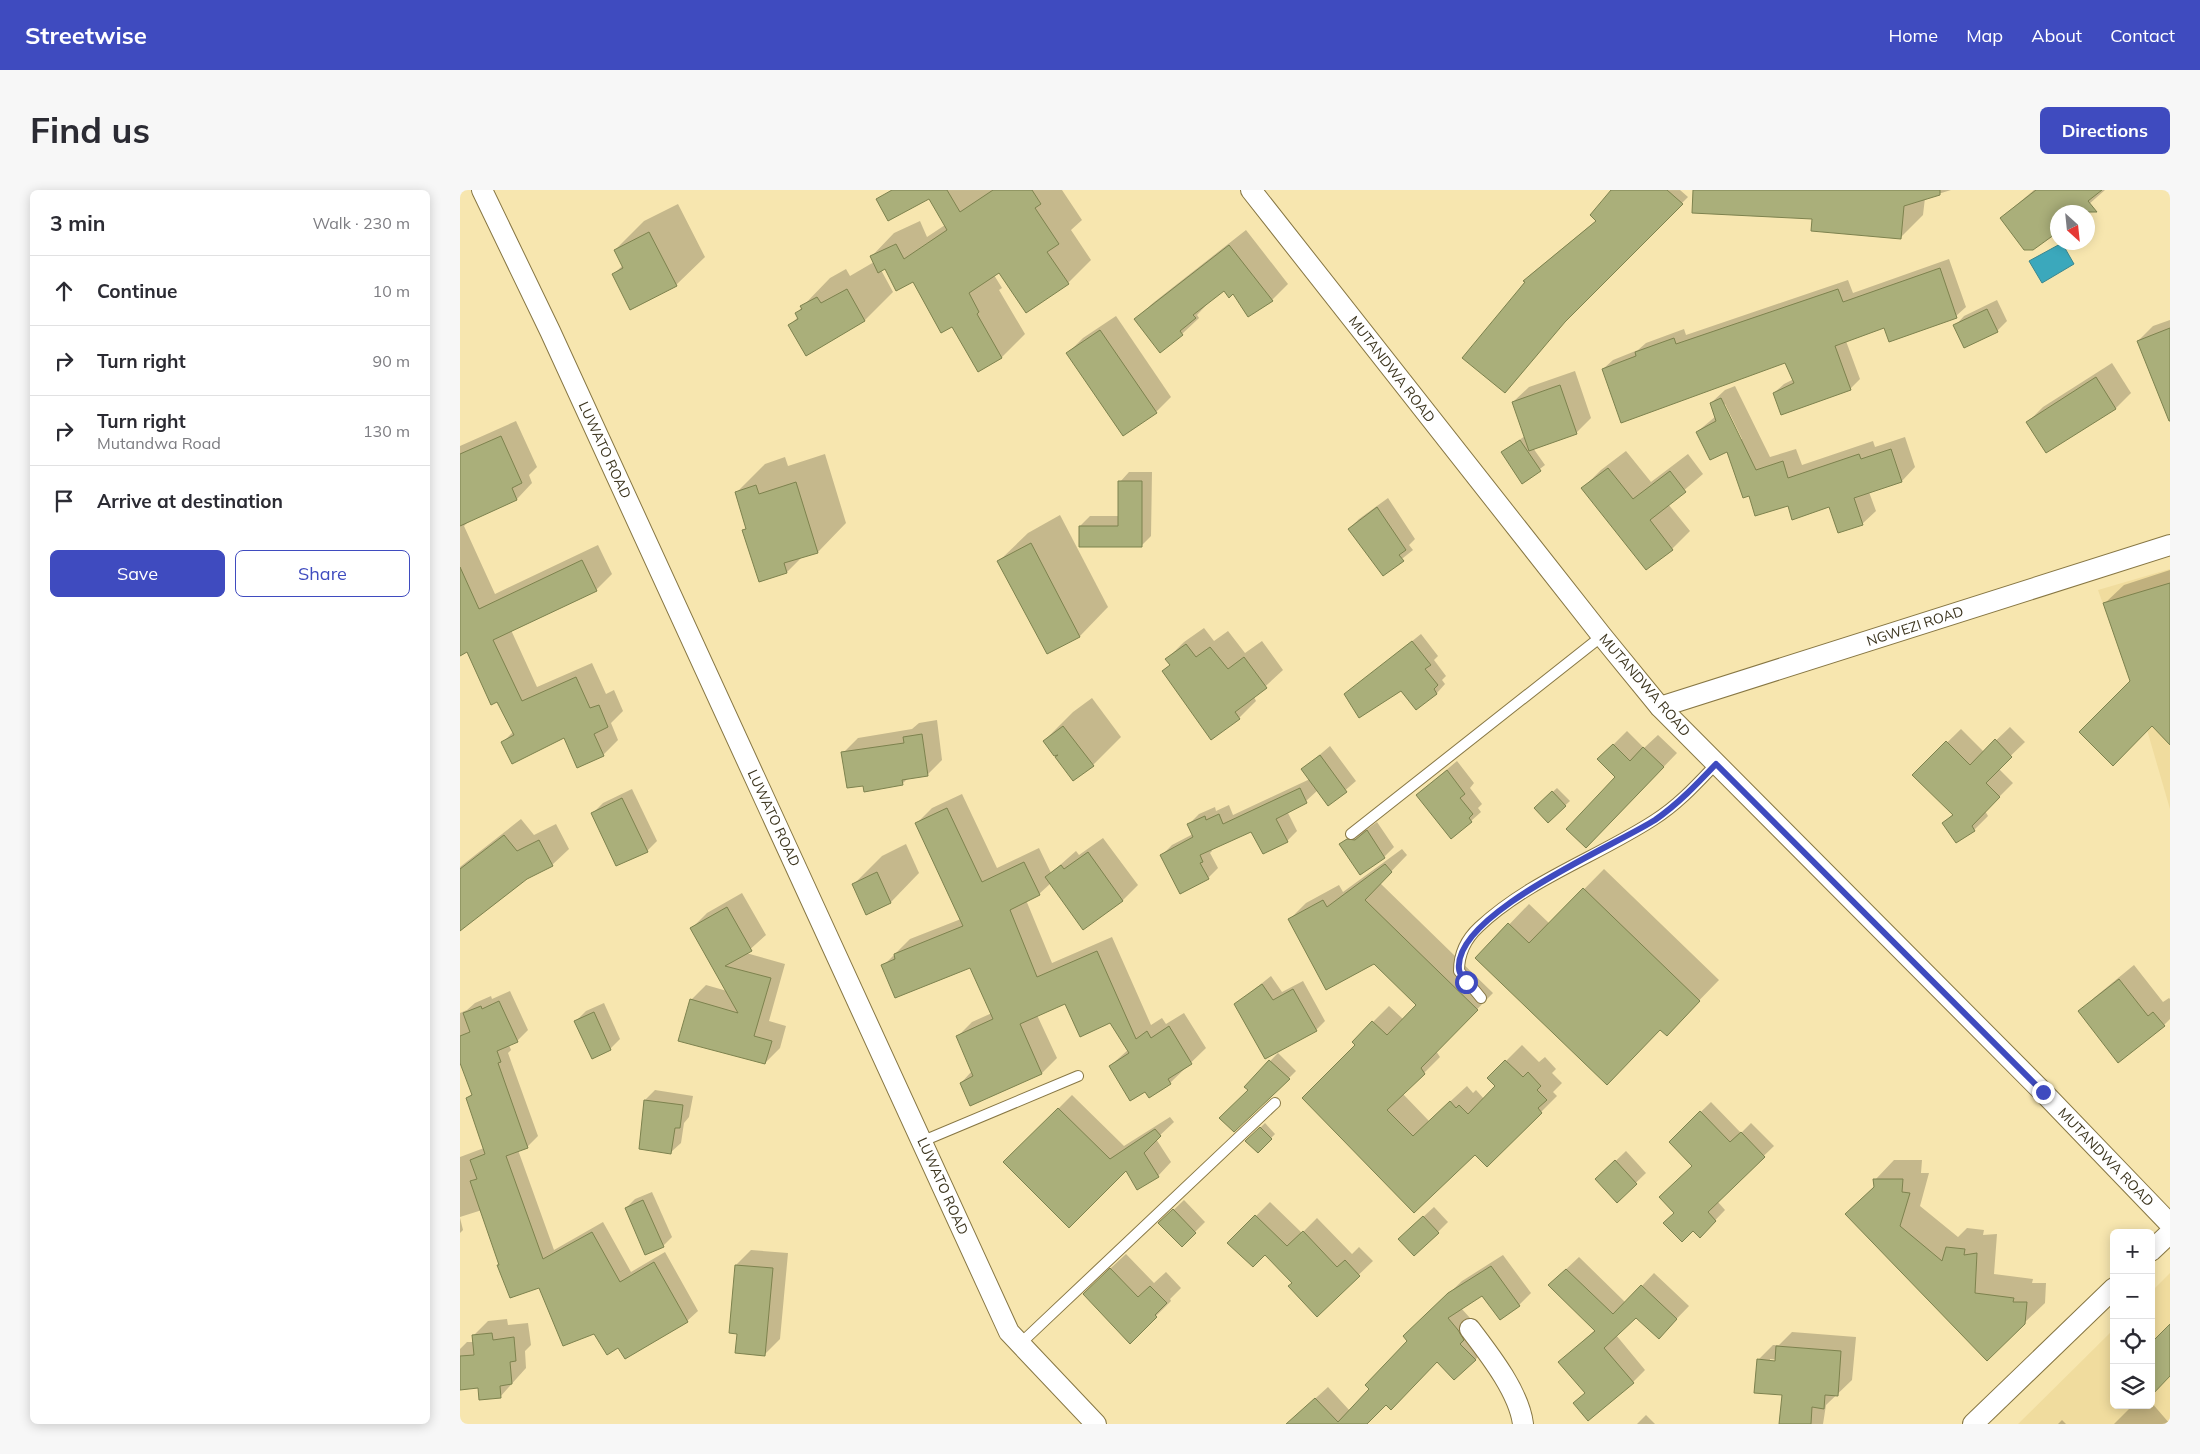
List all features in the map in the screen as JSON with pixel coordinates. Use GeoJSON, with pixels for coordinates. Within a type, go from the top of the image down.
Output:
{"type":"FeatureCollection","features":[{"type":"Feature","properties":{"kind":"street","name":"LUWATO ROAD"},"geometry":{"type":"LineString","coordinates":[[482,190],[550,331],[1010,1332],[1096,1424]]}},
{"type":"Feature","properties":{"kind":"street","name":"MUTANDWA ROAD"},"geometry":{"type":"LineString","coordinates":[[1251,190],[1660,707],[2036,1085],[2170,1224]]}},
{"type":"Feature","properties":{"kind":"street","name":"NGWEZI ROAD"},"geometry":{"type":"LineString","coordinates":[[1660,707],[2170,545]]}},
{"type":"Feature","properties":{"kind":"street"},"geometry":{"type":"LineString","coordinates":[[2155,1247],[2170,1233]]}},
{"type":"Feature","properties":{"kind":"street"},"geometry":{"type":"LineString","coordinates":[[1973,1424],[2110,1292]]}},
{"type":"Feature","properties":{"kind":"street"},"geometry":{"type":"LineString","coordinates":[[1470,1330],[1504,1378],[1515,1400],[1523,1424]]}},
{"type":"Feature","properties":{"kind":"lane"},"geometry":{"type":"LineString","coordinates":[[1351,834],[1602,636]]}},
{"type":"Feature","properties":{"kind":"lane"},"geometry":{"type":"LineString","coordinates":[[1481,998],[1459,971],[1459,957],[1478,928],[1511,902],[1546,880],[1655,819],[1691,791],[1716,764]]}},
{"type":"Feature","properties":{"kind":"lane"},"geometry":{"type":"LineString","coordinates":[[923,1141],[1078,1076]]}},
{"type":"Feature","properties":{"kind":"lane"},"geometry":{"type":"LineString","coordinates":[[1021,1343],[1275,1103]]}},
{"type":"Feature","properties":{"kind":"shaded area"},"geometry":{"type":"Polygon","coordinates":[[[2170,569],[2170,809],[2143,716],[2098,590],[2170,569]]]}},
{"type":"Feature","properties":{"kind":"shaded area"},"geometry":{"type":"Polygon","coordinates":[[[2170,1273],[2170,1424],[2018,1424],[2110,1333],[2110,1409],[2155,1409],[2155,1288],[2170,1273]]]}},
{"type":"Feature","properties":{"kind":"water"},"geometry":{"type":"Polygon","coordinates":[[[2050,250],[2066,250],[2074,264],[2042,283],[2029,261],[2050,250]]]}},
{"type":"Feature","properties":{"kind":"building"},"geometry":{"type":"Polygon","coordinates":[[[892,190],[947,190],[960,212],[993,190],[1032,190],[1041,204],[1035,208],[1059,244],[1047,252],[1069,284],[1026,313],[999,273],[969,293],[979,312],[977,314],[1002,358],[978,372],[952,327],[941,333],[913,282],[896,291],[885,269],[878,273],[870,256],[896,244],[904,259],[947,230],[929,199],[888,221],[876,199],[892,190]]]}},
{"type":"Feature","properties":{"kind":"building"},"geometry":{"type":"Polygon","coordinates":[[[1611,190],[1667,190],[1683,204],[1565,322],[1505,393],[1462,358],[1525,282],[1523,281],[1596,221],[1590,215],[1611,190]]]}},
{"type":"Feature","properties":{"kind":"building"},"geometry":{"type":"Polygon","coordinates":[[[1693,190],[1940,190],[1940,195],[1904,206],[1901,239],[1811,231],[1812,219],[1692,213],[1693,190]]]}},
{"type":"Feature","properties":{"kind":"building"},"geometry":{"type":"Polygon","coordinates":[[[2036,190],[2102,190],[2088,201],[2091,205],[2050,205],[2050,238],[2033,250],[2024,250],[2000,218],[2036,190]]]}},
{"type":"Feature","properties":{"kind":"building"},"geometry":{"type":"Polygon","coordinates":[[[649,232],[677,286],[630,310],[612,274],[623,268],[614,250],[649,232]]]}},
{"type":"Feature","properties":{"kind":"building"},"geometry":{"type":"Polygon","coordinates":[[[1229,245],[1273,301],[1248,317],[1233,294],[1229,298],[1224,291],[1193,315],[1196,318],[1180,331],[1183,335],[1160,353],[1134,319],[1229,245]]]}},
{"type":"Feature","properties":{"kind":"building"},"geometry":{"type":"Polygon","coordinates":[[[1940,268],[1957,318],[1889,342],[1884,328],[1835,346],[1851,390],[1781,415],[1773,393],[1794,383],[1785,363],[1621,423],[1602,369],[1636,356],[1635,352],[1674,338],[1676,344],[1838,289],[1843,302],[1940,268]]]}},
{"type":"Feature","properties":{"kind":"building"},"geometry":{"type":"Polygon","coordinates":[[[847,289],[865,321],[806,356],[788,325],[798,319],[795,313],[802,309],[800,306],[817,297],[821,303],[847,289]]]}},
{"type":"Feature","properties":{"kind":"building"},"geometry":{"type":"Polygon","coordinates":[[[1987,309],[1998,332],[1964,348],[1953,325],[1987,309]]]}},
{"type":"Feature","properties":{"kind":"building"},"geometry":{"type":"Polygon","coordinates":[[[2170,328],[2170,421],[2169,421],[2137,341],[2170,328]]]}},
{"type":"Feature","properties":{"kind":"building"},"geometry":{"type":"Polygon","coordinates":[[[1100,330],[1157,413],[1123,436],[1066,353],[1100,330]]]}},
{"type":"Feature","properties":{"kind":"building"},"geometry":{"type":"Polygon","coordinates":[[[2096,377],[2116,409],[2046,453],[2026,422],[2096,377]]]}},
{"type":"Feature","properties":{"kind":"building"},"geometry":{"type":"Polygon","coordinates":[[[1560,385],[1577,434],[1529,451],[1512,402],[1560,385]]]}},
{"type":"Feature","properties":{"kind":"building"},"geometry":{"type":"Polygon","coordinates":[[[1721,398],[1756,470],[1783,461],[1788,478],[1859,454],[1861,459],[1891,449],[1902,482],[1854,498],[1863,525],[1838,533],[1829,507],[1792,520],[1788,506],[1755,516],[1749,496],[1743,498],[1727,452],[1710,460],[1696,432],[1716,421],[1710,403],[1721,398]]]}},
{"type":"Feature","properties":{"kind":"building"},"geometry":{"type":"Polygon","coordinates":[[[501,436],[522,483],[512,488],[517,500],[460,526],[460,454],[501,436]]]}},
{"type":"Feature","properties":{"kind":"building"},"geometry":{"type":"Polygon","coordinates":[[[1520,440],[1541,471],[1522,484],[1501,452],[1520,440]]]}},
{"type":"Feature","properties":{"kind":"building"},"geometry":{"type":"Polygon","coordinates":[[[1608,468],[1633,499],[1670,471],[1686,492],[1650,520],[1673,550],[1646,570],[1581,488],[1608,468]]]}},
{"type":"Feature","properties":{"kind":"building"},"geometry":{"type":"Polygon","coordinates":[[[1118,481],[1142,481],[1142,547],[1079,547],[1079,526],[1118,526],[1118,481]]]}},
{"type":"Feature","properties":{"kind":"building"},"geometry":{"type":"Polygon","coordinates":[[[796,482],[818,553],[784,563],[787,573],[759,582],[742,530],[746,529],[735,492],[756,485],[759,494],[796,482]]]}},
{"type":"Feature","properties":{"kind":"building"},"geometry":{"type":"Polygon","coordinates":[[[1377,507],[1406,550],[1399,555],[1404,561],[1383,576],[1348,529],[1377,507]]]}},
{"type":"Feature","properties":{"kind":"building"},"geometry":{"type":"Polygon","coordinates":[[[1031,543],[1080,637],[1047,654],[997,561],[1031,543]]]}},
{"type":"Feature","properties":{"kind":"building"},"geometry":{"type":"Polygon","coordinates":[[[582,560],[597,591],[493,640],[522,701],[576,677],[590,708],[599,705],[608,727],[594,734],[604,756],[577,768],[564,738],[512,764],[501,742],[514,735],[497,702],[491,705],[467,652],[460,656],[460,567],[479,609],[582,560]]]}},
{"type":"Feature","properties":{"kind":"building"},"geometry":{"type":"Polygon","coordinates":[[[2170,583],[2170,745],[2152,726],[2113,766],[2079,732],[2130,681],[2103,603],[2170,583]]]}},
{"type":"Feature","properties":{"kind":"building"},"geometry":{"type":"Polygon","coordinates":[[[1412,641],[1431,665],[1425,669],[1438,685],[1434,689],[1437,694],[1416,710],[1401,691],[1359,718],[1344,694],[1412,641]]]}},
{"type":"Feature","properties":{"kind":"building"},"geometry":{"type":"Polygon","coordinates":[[[1186,644],[1196,657],[1210,647],[1228,669],[1244,657],[1267,688],[1235,712],[1240,719],[1211,740],[1162,671],[1170,665],[1165,659],[1186,644]]]}},
{"type":"Feature","properties":{"kind":"building"},"geometry":{"type":"Polygon","coordinates":[[[1063,726],[1094,766],[1073,781],[1055,757],[1058,755],[1054,756],[1043,741],[1063,726]]]}},
{"type":"Feature","properties":{"kind":"building"},"geometry":{"type":"Polygon","coordinates":[[[922,734],[928,776],[902,780],[903,785],[864,792],[863,786],[847,788],[841,752],[904,743],[903,737],[922,734]]]}},
{"type":"Feature","properties":{"kind":"building"},"geometry":{"type":"Polygon","coordinates":[[[1995,739],[2012,757],[1986,783],[2000,797],[1972,826],[1975,831],[1956,843],[1942,823],[1953,815],[1912,775],[1946,741],[1970,765],[1995,739]]]}},
{"type":"Feature","properties":{"kind":"building"},"geometry":{"type":"Polygon","coordinates":[[[1613,744],[1630,761],[1643,747],[1664,767],[1586,848],[1566,829],[1615,777],[1597,759],[1613,744]]]}},
{"type":"Feature","properties":{"kind":"building"},"geometry":{"type":"Polygon","coordinates":[[[1320,755],[1347,792],[1328,806],[1301,769],[1320,755]]]}},
{"type":"Feature","properties":{"kind":"building"},"geometry":{"type":"Polygon","coordinates":[[[1447,770],[1465,794],[1460,798],[1473,814],[1469,818],[1472,822],[1451,839],[1416,795],[1447,770]]]}},
{"type":"Feature","properties":{"kind":"building"},"geometry":{"type":"Polygon","coordinates":[[[1300,788],[1307,803],[1276,819],[1288,842],[1263,854],[1251,832],[1200,855],[1203,862],[1200,863],[1209,879],[1180,894],[1160,855],[1193,837],[1187,824],[1205,816],[1206,820],[1219,814],[1223,824],[1300,788]]]}},
{"type":"Feature","properties":{"kind":"building"},"geometry":{"type":"Polygon","coordinates":[[[1552,791],[1566,806],[1548,823],[1534,808],[1552,791]]]}},
{"type":"Feature","properties":{"kind":"building"},"geometry":{"type":"Polygon","coordinates":[[[622,798],[648,852],[616,866],[591,813],[622,798]]]}},
{"type":"Feature","properties":{"kind":"building"},"geometry":{"type":"Polygon","coordinates":[[[947,808],[982,882],[1024,862],[1040,895],[1010,910],[1037,977],[1097,951],[1136,1039],[1147,1031],[1151,1038],[1169,1026],[1192,1064],[1168,1079],[1171,1084],[1149,1098],[1145,1092],[1130,1101],[1109,1066],[1129,1053],[1110,1023],[1080,1037],[1065,1004],[1020,1024],[1042,1074],[970,1106],[960,1083],[973,1076],[956,1036],[993,1019],[970,968],[895,998],[881,965],[895,959],[894,954],[963,926],[915,823],[947,808]]]}},
{"type":"Feature","properties":{"kind":"building"},"geometry":{"type":"Polygon","coordinates":[[[1367,830],[1385,858],[1360,875],[1339,844],[1347,839],[1355,840],[1367,830]]]}},
{"type":"Feature","properties":{"kind":"building"},"geometry":{"type":"Polygon","coordinates":[[[504,835],[517,851],[539,840],[553,866],[527,879],[460,931],[460,869],[504,835]]]}},
{"type":"Feature","properties":{"kind":"building"},"geometry":{"type":"Polygon","coordinates":[[[1088,852],[1123,901],[1083,930],[1045,877],[1061,865],[1064,869],[1088,852]]]}},
{"type":"Feature","properties":{"kind":"building"},"geometry":{"type":"Polygon","coordinates":[[[1385,864],[1392,872],[1365,900],[1478,1010],[1421,1068],[1425,1074],[1387,1110],[1413,1136],[1450,1101],[1456,1108],[1459,1105],[1468,1114],[1495,1086],[1487,1078],[1505,1060],[1523,1077],[1528,1072],[1541,1086],[1537,1090],[1547,1100],[1538,1108],[1542,1113],[1487,1167],[1475,1155],[1414,1213],[1302,1098],[1355,1045],[1352,1042],[1372,1021],[1387,1035],[1416,1005],[1374,964],[1326,990],[1288,919],[1323,900],[1327,907],[1385,864]]]}},
{"type":"Feature","properties":{"kind":"building"},"geometry":{"type":"Polygon","coordinates":[[[877,872],[891,903],[866,915],[852,884],[877,872]]]}},
{"type":"Feature","properties":{"kind":"building"},"geometry":{"type":"Polygon","coordinates":[[[1583,888],[1700,1001],[1667,1036],[1660,1030],[1607,1085],[1475,958],[1508,923],[1529,943],[1583,888]]]}},
{"type":"Feature","properties":{"kind":"building"},"geometry":{"type":"Polygon","coordinates":[[[727,907],[752,951],[725,966],[771,978],[754,1036],[772,1041],[765,1064],[678,1041],[690,999],[738,1013],[690,928],[727,907]]]}},
{"type":"Feature","properties":{"kind":"building"},"geometry":{"type":"Polygon","coordinates":[[[2119,979],[2148,1016],[2153,1012],[2165,1026],[2118,1063],[2078,1011],[2119,979]]]}},
{"type":"Feature","properties":{"kind":"building"},"geometry":{"type":"Polygon","coordinates":[[[1262,984],[1273,1000],[1293,989],[1317,1031],[1265,1059],[1234,1004],[1262,984]]]}},
{"type":"Feature","properties":{"kind":"building"},"geometry":{"type":"Polygon","coordinates":[[[499,1001],[518,1042],[497,1051],[501,1062],[498,1063],[528,1148],[506,1156],[543,1259],[592,1232],[620,1282],[654,1262],[688,1322],[625,1359],[618,1348],[607,1355],[594,1334],[563,1346],[539,1288],[510,1298],[497,1265],[499,1265],[470,1181],[477,1179],[470,1160],[485,1154],[466,1098],[472,1095],[460,1063],[460,1036],[470,1032],[463,1013],[481,1006],[482,1009],[499,1001]]]}},
{"type":"Feature","properties":{"kind":"building"},"geometry":{"type":"Polygon","coordinates":[[[594,1012],[611,1050],[592,1059],[574,1021],[594,1012]]]}},
{"type":"Feature","properties":{"kind":"building"},"geometry":{"type":"Polygon","coordinates":[[[1269,1060],[1290,1079],[1234,1132],[1219,1118],[1248,1090],[1244,1087],[1269,1060]]]}},
{"type":"Feature","properties":{"kind":"building"},"geometry":{"type":"Polygon","coordinates":[[[644,1100],[683,1105],[680,1128],[675,1128],[671,1154],[639,1149],[644,1100]]]}},
{"type":"Feature","properties":{"kind":"building"},"geometry":{"type":"Polygon","coordinates":[[[1058,1108],[1110,1159],[1155,1129],[1161,1136],[1144,1153],[1159,1177],[1137,1190],[1126,1171],[1069,1228],[1003,1162],[1058,1108]]]}},
{"type":"Feature","properties":{"kind":"building"},"geometry":{"type":"Polygon","coordinates":[[[1700,1111],[1730,1142],[1741,1132],[1765,1157],[1708,1212],[1716,1221],[1700,1238],[1693,1231],[1682,1242],[1663,1223],[1674,1213],[1659,1197],[1692,1166],[1669,1142],[1700,1111]]]}},
{"type":"Feature","properties":{"kind":"building"},"geometry":{"type":"Polygon","coordinates":[[[1260,1127],[1272,1139],[1258,1153],[1245,1141],[1260,1127]]]}},
{"type":"Feature","properties":{"kind":"building"},"geometry":{"type":"Polygon","coordinates":[[[1615,1160],[1637,1184],[1617,1203],[1595,1179],[1615,1160]]]}},
{"type":"Feature","properties":{"kind":"building"},"geometry":{"type":"Polygon","coordinates":[[[1873,1179],[1903,1179],[1902,1192],[1910,1193],[1900,1226],[1942,1261],[1946,1247],[1965,1249],[1964,1255],[1977,1253],[1975,1293],[2014,1298],[2013,1302],[2027,1302],[2025,1324],[1987,1361],[1845,1214],[1874,1187],[1873,1179]]]}},
{"type":"Feature","properties":{"kind":"building"},"geometry":{"type":"Polygon","coordinates":[[[643,1200],[664,1247],[645,1255],[625,1208],[643,1200]]]}},
{"type":"Feature","properties":{"kind":"building"},"geometry":{"type":"Polygon","coordinates":[[[1173,1209],[1196,1233],[1182,1247],[1158,1223],[1173,1209]]]}},
{"type":"Feature","properties":{"kind":"building"},"geometry":{"type":"Polygon","coordinates":[[[1255,1215],[1287,1246],[1303,1231],[1337,1267],[1345,1260],[1360,1276],[1317,1317],[1288,1286],[1292,1283],[1265,1255],[1253,1267],[1227,1243],[1255,1215]]]}},
{"type":"Feature","properties":{"kind":"building"},"geometry":{"type":"Polygon","coordinates":[[[1423,1216],[1439,1233],[1414,1256],[1398,1239],[1423,1216]]]}},
{"type":"Feature","properties":{"kind":"building"},"geometry":{"type":"Polygon","coordinates":[[[735,1265],[773,1268],[765,1356],[735,1353],[737,1334],[729,1333],[735,1265]]]}},
{"type":"Feature","properties":{"kind":"building"},"geometry":{"type":"Polygon","coordinates":[[[1491,1266],[1520,1306],[1500,1320],[1482,1296],[1448,1318],[1464,1340],[1460,1344],[1476,1360],[1454,1380],[1437,1362],[1391,1410],[1386,1405],[1367,1424],[1286,1424],[1315,1398],[1338,1422],[1369,1389],[1365,1385],[1407,1341],[1403,1336],[1448,1293],[1491,1266]]]}},
{"type":"Feature","properties":{"kind":"building"},"geometry":{"type":"Polygon","coordinates":[[[1110,1268],[1138,1297],[1150,1286],[1167,1303],[1155,1315],[1157,1317],[1130,1344],[1083,1294],[1110,1268]]]}},
{"type":"Feature","properties":{"kind":"building"},"geometry":{"type":"Polygon","coordinates":[[[1566,1269],[1613,1314],[1641,1285],[1677,1319],[1659,1339],[1636,1318],[1604,1348],[1634,1383],[1588,1421],[1573,1403],[1585,1393],[1558,1362],[1595,1331],[1548,1285],[1566,1269]]]}},
{"type":"Feature","properties":{"kind":"building"},"geometry":{"type":"Polygon","coordinates":[[[2170,1324],[2170,1376],[2155,1392],[2155,1364],[2155,1339],[2170,1324]]]}},
{"type":"Feature","properties":{"kind":"building"},"geometry":{"type":"Polygon","coordinates":[[[492,1333],[493,1340],[514,1337],[516,1361],[510,1362],[512,1384],[500,1386],[501,1398],[479,1400],[478,1388],[460,1390],[460,1356],[474,1355],[472,1335],[492,1333]]]}},
{"type":"Feature","properties":{"kind":"building"},"geometry":{"type":"Polygon","coordinates":[[[1776,1346],[1841,1351],[1838,1396],[1825,1395],[1824,1409],[1812,1407],[1811,1424],[1779,1424],[1782,1395],[1754,1393],[1757,1359],[1775,1361],[1776,1346]]]}},
{"type":"Feature","properties":{"kind":"route"},"geometry":{"type":"LineString","coordinates":[[1466,982],[1459,971],[1459,957],[1478,928],[1511,902],[1546,880],[1655,819],[1691,791],[1716,764],[2043,1092]]}}]}
